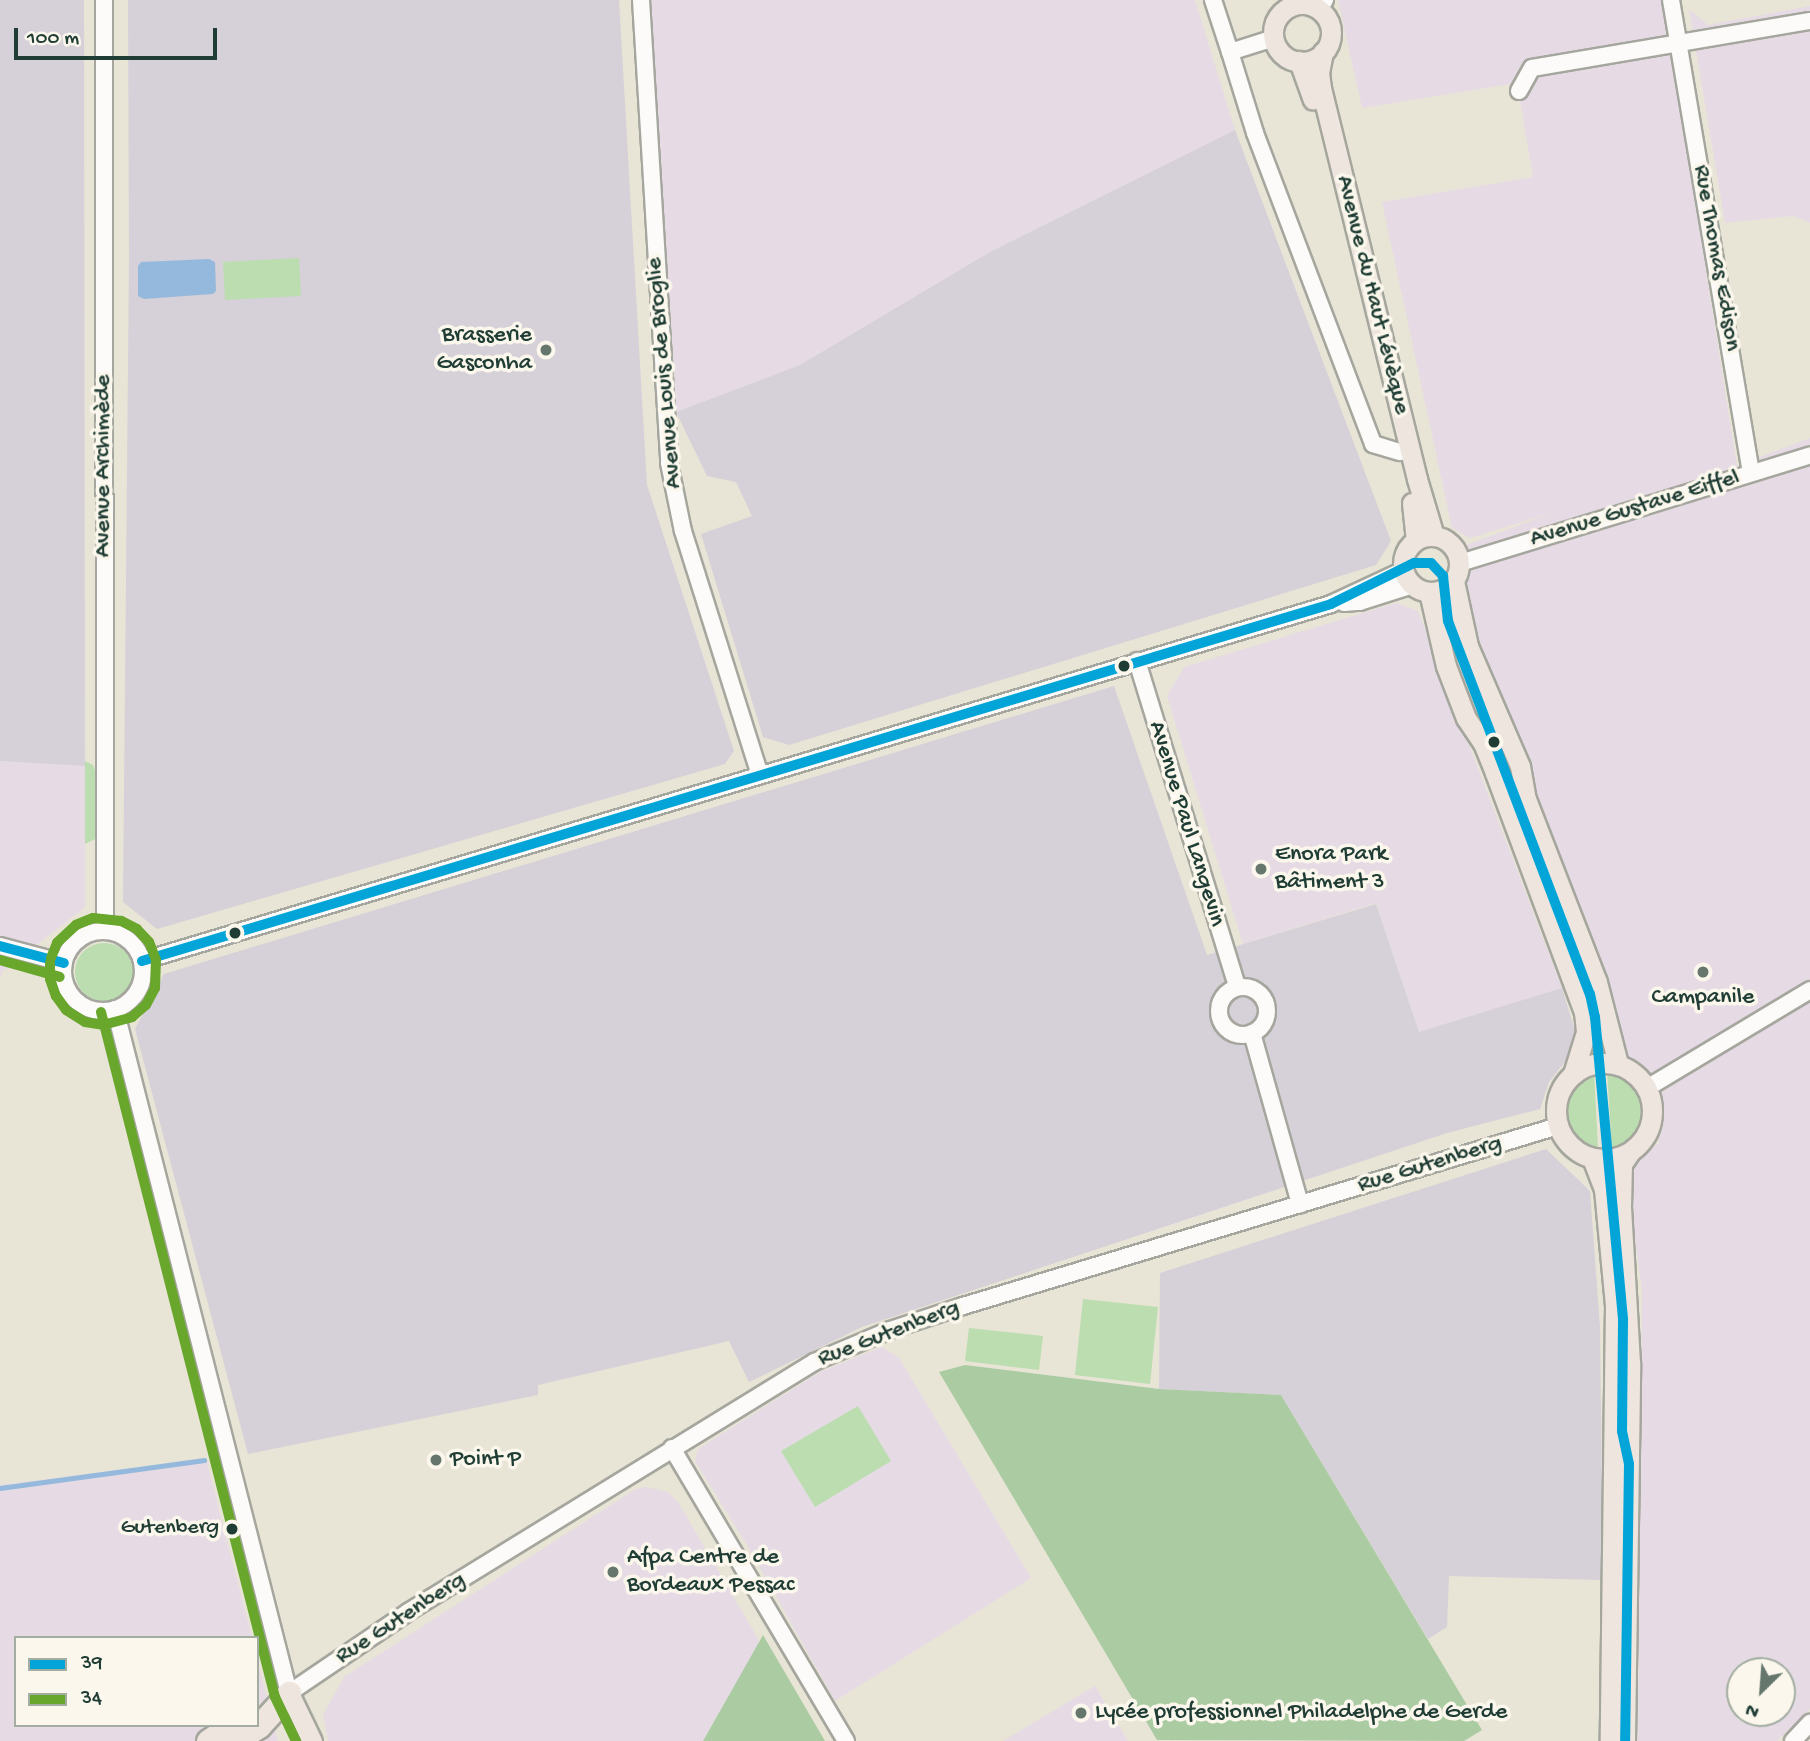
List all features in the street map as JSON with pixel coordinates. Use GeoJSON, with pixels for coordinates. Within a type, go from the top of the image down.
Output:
{"type":"FeatureCollection","features":[{"type":"Feature","properties":{"kind":"highway"},"geometry":{"type":"LineString","coordinates":[[259,1709],[289,1693]]}},
{"type":"Feature","properties":{"kind":"highway"},"geometry":{"type":"LineString","coordinates":[[259,1726],[289,1693]]}},
{"type":"Feature","properties":{"kind":"highway"},"geometry":{"type":"LineString","coordinates":[[208,1741],[229,1727]]}},
{"type":"Feature","properties":{"kind":"highway"},"geometry":{"type":"LineString","coordinates":[[235,1741],[257,1727]]}},
{"type":"Feature","properties":{"kind":"main road"},"geometry":{"type":"LineString","coordinates":[[1304,4],[1326,16],[1331,35],[1323,52],[1316,58],[1299,61],[1283,54],[1274,38],[1275,22],[1304,4]]}},
{"type":"Feature","properties":{"kind":"main road","name":"Avenue du Haut Lévèque"},"geometry":{"type":"LineString","coordinates":[[1323,52],[1321,88],[1417,479],[1425,538]]}},
{"type":"Feature","properties":{"kind":"main road","name":"Avenue du Haut Lévèque"},"geometry":{"type":"LineString","coordinates":[[1299,61],[1310,88],[1415,516],[1425,538]]}},
{"type":"Feature","properties":{"kind":"main road"},"geometry":{"type":"LineString","coordinates":[[1618,1065],[1597,982],[1526,799],[1520,766],[1468,646],[1457,572],[1449,542],[1425,538],[1405,553],[1415,583],[1466,718],[1483,743],[1495,773],[1584,1012],[1586,1032],[1573,1074],[1557,1097],[1558,1126],[1565,1140],[1577,1151],[1592,1158],[1609,1159],[1630,1152]]}},
{"type":"Feature","properties":{"kind":"main road"},"geometry":{"type":"LineString","coordinates":[[1415,583],[1447,588],[1457,572]]}},
{"type":"Feature","properties":{"kind":"main road"},"geometry":{"type":"LineString","coordinates":[[1573,1074],[1600,1062],[1618,1065],[1635,1073],[1647,1088],[1652,1104],[1652,1120],[1646,1136],[1622,1164],[1621,1207],[1630,1363],[1625,1741]]}},
{"type":"Feature","properties":{"kind":"main road"},"geometry":{"type":"LineString","coordinates":[[1592,1158],[1604,1189],[1615,1305],[1610,1741]]}},
{"type":"Feature","properties":{"kind":"main road"},"geometry":{"type":"LineString","coordinates":[[289,1693],[297,1741]]}},
{"type":"Feature","properties":{"kind":"main road"},"geometry":{"type":"LineString","coordinates":[[289,1693],[312,1741]]}},
{"type":"Feature","properties":{"kind":"street","name":"Avenue Archimède"},"geometry":{"type":"LineString","coordinates":[[104,0],[105,931]]}},
{"type":"Feature","properties":{"kind":"street","name":"Avenue Louis de Broglie"},"geometry":{"type":"LineString","coordinates":[[641,0],[669,463],[683,531],[760,775]]}},
{"type":"Feature","properties":{"kind":"street"},"geometry":{"type":"LineString","coordinates":[[1213,0],[1255,133],[1373,444],[1400,452]]}},
{"type":"Feature","properties":{"kind":"street","name":"Rue Thomas Edison"},"geometry":{"type":"LineString","coordinates":[[1671,0],[1751,472]]}},
{"type":"Feature","properties":{"kind":"street"},"geometry":{"type":"LineString","coordinates":[[1519,91],[1532,68],[1810,21]]}},
{"type":"Feature","properties":{"kind":"street"},"geometry":{"type":"LineString","coordinates":[[1230,52],[1274,38]]}},
{"type":"Feature","properties":{"kind":"street","name":"Avenue Gustave Eiffel"},"geometry":{"type":"LineString","coordinates":[[1457,572],[1751,472],[1810,455]]}},
{"type":"Feature","properties":{"kind":"street"},"geometry":{"type":"LineString","coordinates":[[142,961],[1137,661],[1331,604],[1360,602],[1415,583]]}},
{"type":"Feature","properties":{"kind":"street","name":"Avenue Paul Langevin"},"geometry":{"type":"LineString","coordinates":[[1137,661],[1237,987]]}},
{"type":"Feature","properties":{"kind":"street"},"geometry":{"type":"LineString","coordinates":[[105,931],[128,940],[142,961],[143,973],[135,996],[115,1009],[101,1011],[76,1000],[64,976],[64,963],[75,943],[94,932],[105,931]]}},
{"type":"Feature","properties":{"kind":"street"},"geometry":{"type":"LineString","coordinates":[[0,946],[64,963]]}},
{"type":"Feature","properties":{"kind":"street"},"geometry":{"type":"LineString","coordinates":[[1244,986],[1259,992],[1267,1006],[1264,1023],[1252,1033],[1236,1034],[1219,1018],[1220,1002],[1229,990],[1237,987],[1244,986]]}},
{"type":"Feature","properties":{"kind":"street"},"geometry":{"type":"LineString","coordinates":[[1647,1088],[1810,990]]}},
{"type":"Feature","properties":{"kind":"street"},"geometry":{"type":"LineString","coordinates":[[115,1009],[289,1693]]}},
{"type":"Feature","properties":{"kind":"street"},"geometry":{"type":"LineString","coordinates":[[1252,1033],[1300,1204]]}},
{"type":"Feature","properties":{"kind":"street","name":"Rue Gutenberg"},"geometry":{"type":"LineString","coordinates":[[289,1693],[420,1605],[814,1362],[890,1330],[1558,1126]]}},
{"type":"Feature","properties":{"kind":"street"},"geometry":{"type":"LineString","coordinates":[[672,1448],[846,1741]]}},
{"type":"Feature","properties":{"kind":"street"},"geometry":{"type":"LineString","coordinates":[[1793,1741],[1810,1723]]}},
{"type":"Feature","properties":{"kind":"shaded area"},"geometry":{"type":"Polygon","coordinates":[[[0,0],[84,0],[85,766],[0,761],[0,0]]]}},
{"type":"Feature","properties":{"kind":"shaded area"},"geometry":{"type":"Polygon","coordinates":[[[128,0],[619,0],[647,485],[734,751],[725,764],[157,929],[123,902],[129,258],[128,0]]]}},
{"type":"Feature","properties":{"kind":"shaded area"},"geometry":{"type":"Polygon","coordinates":[[[649,0],[1195,0],[1235,130],[990,252],[800,365],[676,412],[649,0]]]}},
{"type":"Feature","properties":{"kind":"shaded area"},"geometry":{"type":"Polygon","coordinates":[[[1338,0],[1663,0],[1737,466],[1810,438],[1810,1709],[1796,1723],[1796,1657],[1726,1657],[1726,1727],[1791,1727],[1777,1741],[1638,1741],[1642,1289],[1625,1169],[1659,1143],[1658,1112],[1652,1079],[1609,1048],[1457,590],[1471,565],[1464,546],[1554,512],[1470,538],[1452,528],[1382,202],[1533,177],[1517,83],[1362,108],[1338,0]]]}},
{"type":"Feature","properties":{"kind":"shaded area"},"geometry":{"type":"Polygon","coordinates":[[[1810,6],[1810,223],[1793,216],[1725,223],[1689,9],[1708,25],[1810,6]]]}},
{"type":"Feature","properties":{"kind":"shaded area"},"geometry":{"type":"Polygon","coordinates":[[[1235,130],[1391,541],[1376,565],[789,745],[763,737],[701,534],[752,516],[736,482],[707,476],[676,412],[800,365],[990,252],[1235,130]]]}},
{"type":"Feature","properties":{"kind":"shaded area"},"geometry":{"type":"Polygon","coordinates":[[[1396,603],[1418,611],[1562,988],[1419,1033],[1376,903],[1243,944],[1167,696],[1184,667],[1396,603]]]}},
{"type":"Feature","properties":{"kind":"shaded area"},"geometry":{"type":"Polygon","coordinates":[[[1114,686],[1207,955],[1376,904],[1419,1032],[1562,988],[1579,1044],[1549,1082],[1540,1109],[1447,1133],[862,1327],[749,1382],[729,1341],[538,1385],[538,1395],[248,1454],[135,1029],[164,974],[1114,686]]]}},
{"type":"Feature","properties":{"kind":"shaded area"},"geometry":{"type":"Polygon","coordinates":[[[0,761],[85,766],[85,907],[2,972],[0,979],[0,761]]]}},
{"type":"Feature","properties":{"kind":"shaded area"},"geometry":{"type":"Polygon","coordinates":[[[1546,1149],[1590,1191],[1600,1327],[1603,1580],[1449,1576],[1447,1627],[1428,1639],[1281,1395],[1159,1389],[1160,1273],[1546,1149]]]}},
{"type":"Feature","properties":{"kind":"shaded area"},"geometry":{"type":"Polygon","coordinates":[[[882,1347],[899,1358],[1031,1578],[835,1701],[747,1545],[695,1461],[698,1449],[820,1372],[882,1347]]]}},
{"type":"Feature","properties":{"kind":"shaded area"},"geometry":{"type":"Polygon","coordinates":[[[206,1459],[251,1636],[14,1636],[14,1727],[259,1727],[259,1668],[278,1741],[0,1741],[0,1485],[206,1459]]]}},
{"type":"Feature","properties":{"kind":"shaded area","name":"Afpa Centre de Bordeaux Pessac"},"geometry":{"type":"Polygon","coordinates":[[[646,1487],[668,1492],[678,1502],[760,1642],[703,1741],[328,1741],[323,1715],[344,1677],[634,1490],[646,1487]]]}},
{"type":"Feature","properties":{"kind":"shaded area","name":"Lycée professionnel Philadelphe de Gerde"},"geometry":{"type":"Polygon","coordinates":[[[1095,1686],[1128,1741],[1003,1741],[1095,1686]]]}},
{"type":"Feature","properties":{"kind":"green space"},"geometry":{"type":"Polygon","coordinates":[[[299,258],[301,296],[225,300],[223,262],[299,258]]]}},
{"type":"Feature","properties":{"kind":"green space"},"geometry":{"type":"Polygon","coordinates":[[[85,761],[93,765],[98,778],[95,839],[85,844],[85,761]]]}},
{"type":"Feature","properties":{"kind":"green space"},"geometry":{"type":"Polygon","coordinates":[[[98,943],[110,943],[125,951],[133,966],[133,978],[125,993],[110,1001],[98,1001],[83,993],[75,978],[75,966],[83,951],[98,943]]]}},
{"type":"Feature","properties":{"kind":"green space"},"geometry":{"type":"Polygon","coordinates":[[[1607,1070],[1633,1081],[1644,1104],[1644,1116],[1638,1133],[1626,1145],[1612,1150],[1607,1070]]]}},
{"type":"Feature","properties":{"kind":"green space"},"geometry":{"type":"Polygon","coordinates":[[[1594,1072],[1598,1150],[1578,1141],[1565,1117],[1570,1089],[1582,1076],[1594,1072]]]}},
{"type":"Feature","properties":{"kind":"green space"},"geometry":{"type":"Polygon","coordinates":[[[1083,1299],[1158,1307],[1150,1384],[1075,1375],[1083,1299]]]}},
{"type":"Feature","properties":{"kind":"green space"},"geometry":{"type":"Polygon","coordinates":[[[969,1328],[1043,1336],[1039,1370],[965,1361],[969,1328]]]}},
{"type":"Feature","properties":{"kind":"green space"},"geometry":{"type":"Polygon","coordinates":[[[965,1365],[1159,1389],[1281,1395],[1482,1730],[1464,1741],[1157,1740],[939,1372],[965,1365]]]}},
{"type":"Feature","properties":{"kind":"green space"},"geometry":{"type":"Polygon","coordinates":[[[858,1406],[891,1461],[815,1507],[781,1451],[858,1406]]]}},
{"type":"Feature","properties":{"kind":"green space"},"geometry":{"type":"Polygon","coordinates":[[[763,1635],[825,1741],[703,1741],[763,1635]]]}},
{"type":"Feature","properties":{"kind":"water"},"geometry":{"type":"Polygon","coordinates":[[[209,259],[215,262],[216,291],[213,294],[144,299],[138,296],[138,266],[141,262],[209,259]]]}},
{"type":"Feature","properties":{"kind":"waterway"},"geometry":{"type":"LineString","coordinates":[[0,1488],[204,1460]]}},
{"type":"Feature","properties":{"kind":"transit line","name":"39"},"geometry":{"type":"LineString","coordinates":[[142,961],[1331,604],[1414,563],[1431,563],[1443,576],[1448,621],[1590,994],[1595,1017],[1623,1319],[1622,1431],[1629,1464],[1625,1741]]}},
{"type":"Feature","properties":{"kind":"transit line","name":"34"},"geometry":{"type":"LineString","coordinates":[[50,963],[50,979],[56,996],[66,1010],[85,1022],[103,1025],[132,1017],[146,1005],[155,988],[156,960],[149,942],[137,929],[121,921],[93,918],[76,925],[57,943],[51,958]]}},
{"type":"Feature","properties":{"kind":"transit line","name":"39"},"geometry":{"type":"LineString","coordinates":[[0,946],[64,963]]}},
{"type":"Feature","properties":{"kind":"transit line","name":"34"},"geometry":{"type":"LineString","coordinates":[[0,960],[60,977]]}},
{"type":"Feature","properties":{"kind":"transit line","name":"34"},"geometry":{"type":"LineString","coordinates":[[101,1012],[275,1697],[296,1741]]}},
{"type":"Feature","properties":{"kind":"place","name":"Brasserie Gasconha"},"geometry":{"type":"Point","coordinates":[546,350]}},
{"type":"Feature","properties":{"kind":"place","name":"Enora Park Bâtiment 3"},"geometry":{"type":"Point","coordinates":[1261,869]}},
{"type":"Feature","properties":{"kind":"place","name":"Campanile"},"geometry":{"type":"Point","coordinates":[1703,972]}},
{"type":"Feature","properties":{"kind":"place","name":"Point P"},"geometry":{"type":"Point","coordinates":[436,1460]}},
{"type":"Feature","properties":{"kind":"place","name":"Gutenberg"},"geometry":{"type":"Point","coordinates":[232,1529]}},
{"type":"Feature","properties":{"kind":"place","name":"Afpa Centre de Bordeaux Pessac"},"geometry":{"type":"Point","coordinates":[613,1572]}},
{"type":"Feature","properties":{"kind":"place","name":"Lycée professionnel Philadelphe de Gerde"},"geometry":{"type":"Point","coordinates":[1081,1713]}}]}
